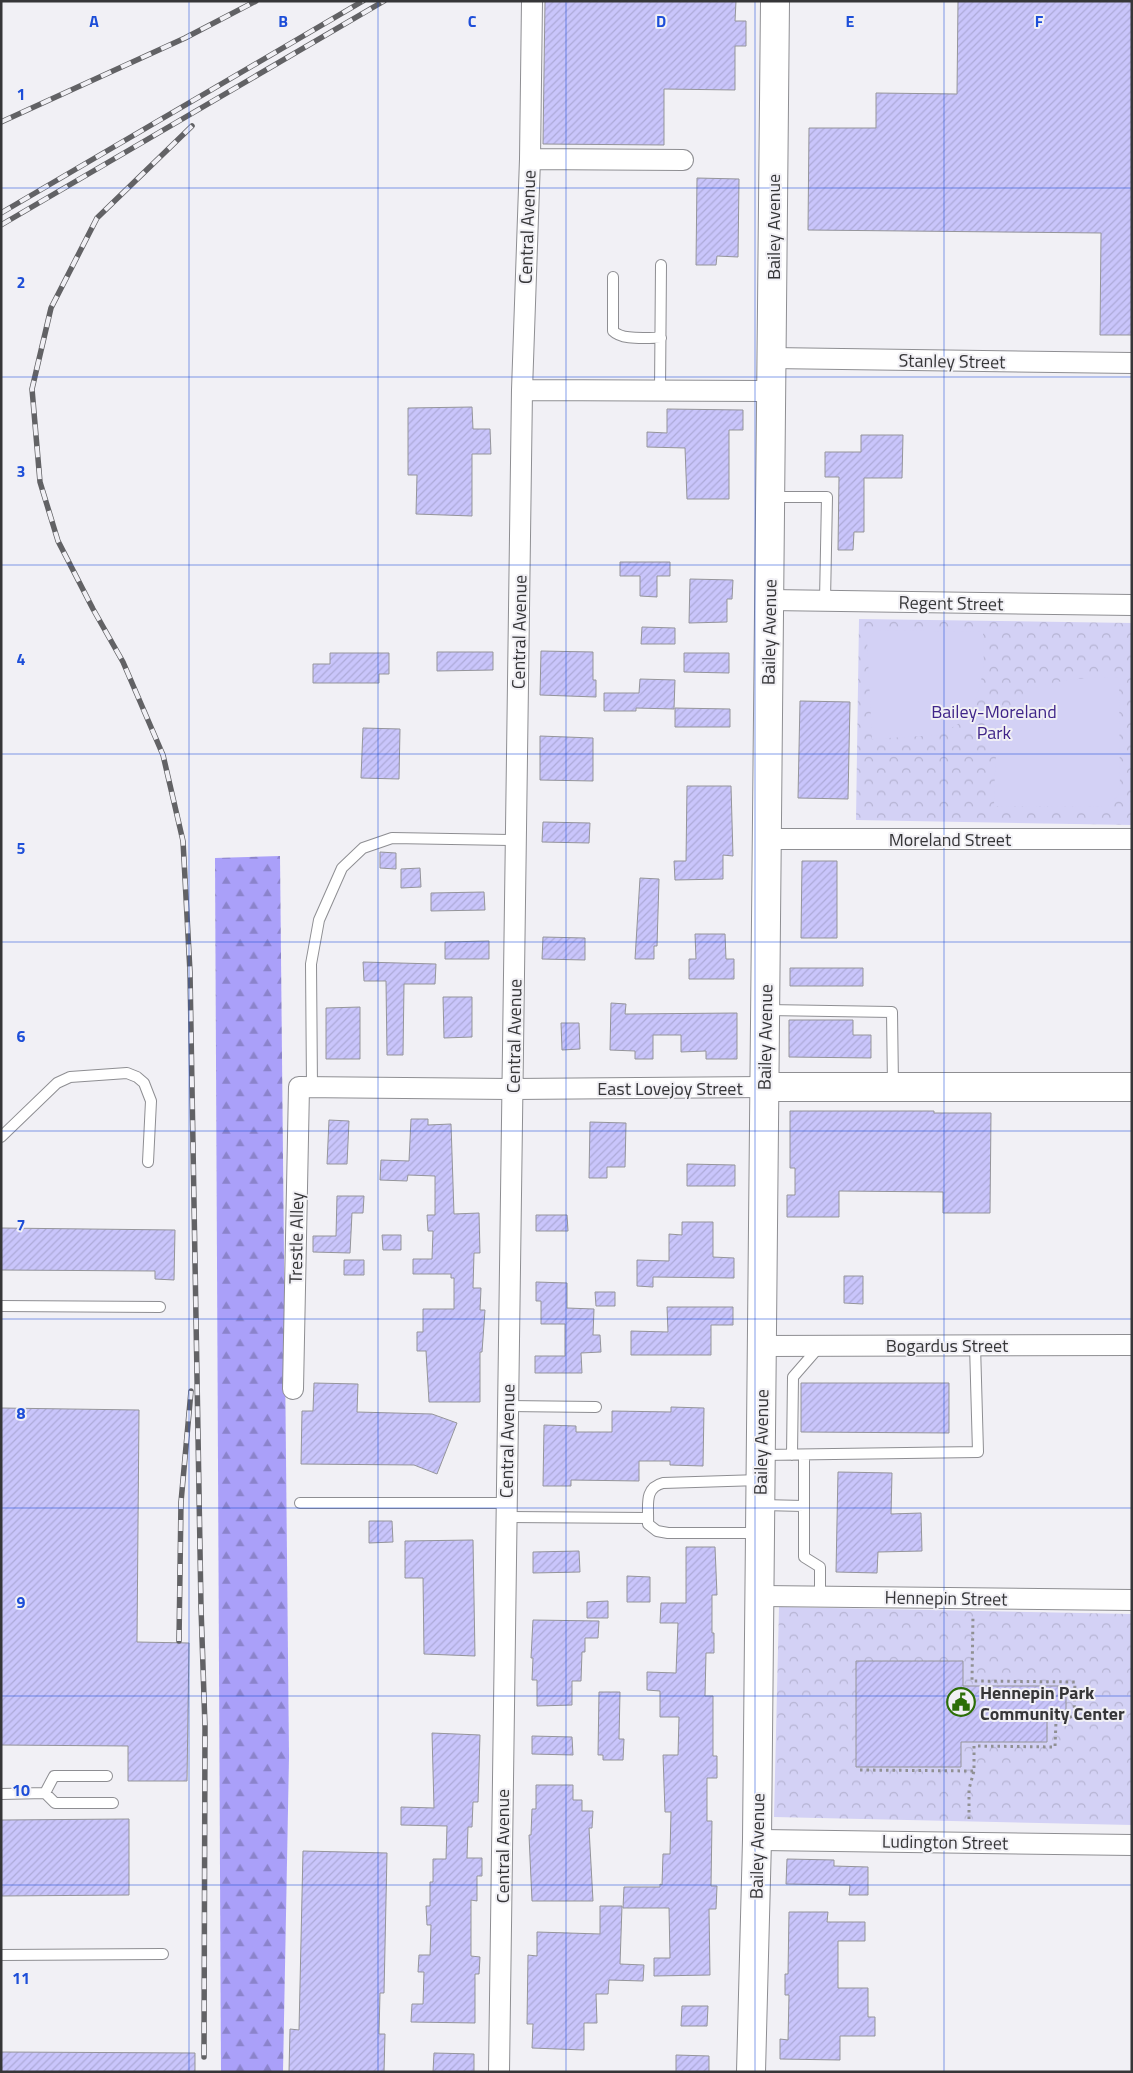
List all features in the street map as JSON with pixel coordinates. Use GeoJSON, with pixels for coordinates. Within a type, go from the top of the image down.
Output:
{"type":"FeatureCollection","features":[{"type":"Feature","properties":{"kind":"main road","name":"Bailey Avenue"},"geometry":{"type":"LineString","coordinates":[[751,2072],[757,1840],[760,1596],[775,1]]}},
{"type":"Feature","properties":{"kind":"main road","name":"East Lovejoy Street"},"geometry":{"type":"LineString","coordinates":[[765,1087],[1132,1087]]}},
{"type":"Feature","properties":{"kind":"street","name":"Central Avenue"},"geometry":{"type":"LineString","coordinates":[[499,2072],[522,390],[530,159],[532,1]]}},
{"type":"Feature","properties":{"kind":"street"},"geometry":{"type":"LineString","coordinates":[[530,159],[683,160]]}},
{"type":"Feature","properties":{"kind":"street","name":"Stanley Street"},"geometry":{"type":"LineString","coordinates":[[772,358],[1132,363]]}},
{"type":"Feature","properties":{"kind":"street"},"geometry":{"type":"LineString","coordinates":[[522,390],[772,391]]}},
{"type":"Feature","properties":{"kind":"street","name":"Regent Street"},"geometry":{"type":"LineString","coordinates":[[770,600],[1132,605]]}},
{"type":"Feature","properties":{"kind":"street","name":"Moreland Street"},"geometry":{"type":"LineString","coordinates":[[767,840],[1132,839]]}},
{"type":"Feature","properties":{"kind":"street","name":"East Lovejoy Street"},"geometry":{"type":"LineString","coordinates":[[305,1087],[513,1089],[765,1087]]}},
{"type":"Feature","properties":{"kind":"street","name":"Trestle Alley"},"geometry":{"type":"LineString","coordinates":[[293,1389],[305,1087]]}},
{"type":"Feature","properties":{"kind":"street","name":"Bogardus Street"},"geometry":{"type":"LineString","coordinates":[[762,1346],[1132,1345]]}},
{"type":"Feature","properties":{"kind":"street","name":"Hennepin Street"},"geometry":{"type":"LineString","coordinates":[[760,1596],[1132,1600]]}},
{"type":"Feature","properties":{"kind":"street","name":"Ludington Street"},"geometry":{"type":"LineString","coordinates":[[757,1840],[1132,1845]]}},
{"type":"Feature","properties":{"kind":"lane"},"geometry":{"type":"LineString","coordinates":[[660,391],[661,265]]}},
{"type":"Feature","properties":{"kind":"lane"},"geometry":{"type":"LineString","coordinates":[[613,278],[613,331],[617,335],[661,338]]}},
{"type":"Feature","properties":{"kind":"lane"},"geometry":{"type":"LineString","coordinates":[[771,497],[827,498],[825,601]]}},
{"type":"Feature","properties":{"kind":"lane","name":"Trestle Alley"},"geometry":{"type":"LineString","coordinates":[[305,1087],[311,964],[319,920],[342,868],[363,848],[392,838],[516,840]]}},
{"type":"Feature","properties":{"kind":"lane"},"geometry":{"type":"LineString","coordinates":[[766,1010],[892,1012],[893,1087]]}},
{"type":"Feature","properties":{"kind":"lane"},"geometry":{"type":"LineString","coordinates":[[1,1137],[57,1083],[70,1077],[127,1073],[137,1077],[144,1083],[152,1101],[148,1162]]}},
{"type":"Feature","properties":{"kind":"lane"},"geometry":{"type":"LineString","coordinates":[[1,1306],[160,1307]]}},
{"type":"Feature","properties":{"kind":"lane"},"geometry":{"type":"LineString","coordinates":[[761,1480],[792,1455],[978,1452],[975,1345]]}},
{"type":"Feature","properties":{"kind":"lane"},"geometry":{"type":"LineString","coordinates":[[792,1455],[793,1377],[820,1346]]}},
{"type":"Feature","properties":{"kind":"lane"},"geometry":{"type":"LineString","coordinates":[[508,1406],[596,1407]]}},
{"type":"Feature","properties":{"kind":"lane"},"geometry":{"type":"LineString","coordinates":[[804,1455],[804,1557],[820,1567],[820,1597]]}},
{"type":"Feature","properties":{"kind":"lane"},"geometry":{"type":"LineString","coordinates":[[760,1533],[668,1533],[657,1531],[648,1524],[649,1493],[654,1485],[663,1483],[761,1480],[804,1506]]}},
{"type":"Feature","properties":{"kind":"lane"},"geometry":{"type":"LineString","coordinates":[[300,1503],[506,1510],[648,1518]]}},
{"type":"Feature","properties":{"kind":"lane"},"geometry":{"type":"LineString","coordinates":[[44,1793],[54,1776],[107,1776]]}},
{"type":"Feature","properties":{"kind":"lane"},"geometry":{"type":"LineString","coordinates":[[1,1794],[44,1793],[55,1804],[113,1803]]}},
{"type":"Feature","properties":{"kind":"lane"},"geometry":{"type":"LineString","coordinates":[[1,1955],[163,1954]]}},
{"type":"Feature","properties":{"kind":"path"},"geometry":{"type":"LineString","coordinates":[[969,1820],[969,1789],[974,1771],[974,1746],[1056,1747],[1056,1721],[1074,1716],[1075,1682],[972,1681],[973,1617]]}},
{"type":"Feature","properties":{"kind":"path"},"geometry":{"type":"LineString","coordinates":[[860,1770],[974,1771]]}},
{"type":"Feature","properties":{"kind":"green space","name":"Bailey-Moreland Park"},"geometry":{"type":"Polygon","coordinates":[[[859,619],[1132,623],[1132,825],[856,820],[859,619]]]}},
{"type":"Feature","properties":{"kind":"green space"},"geometry":{"type":"Polygon","coordinates":[[[876,630],[983,632],[984,669],[975,703],[960,723],[939,735],[872,739],[867,639],[876,630]]]}},
{"type":"Feature","properties":{"kind":"green space"},"geometry":{"type":"Polygon","coordinates":[[[1119,677],[1120,793],[1107,807],[994,806],[996,759],[1001,725],[1013,703],[1039,687],[1055,682],[1119,677]]]}},
{"type":"Feature","properties":{"kind":"green space"},"geometry":{"type":"Polygon","coordinates":[[[280,856],[289,1757],[283,2072],[221,2072],[215,858],[280,856]]]}},
{"type":"Feature","properties":{"kind":"green space"},"geometry":{"type":"Polygon","coordinates":[[[779,1607],[1132,1614],[1132,1825],[774,1817],[779,1607]]]}},
{"type":"Feature","properties":{"kind":"building"},"geometry":{"type":"Polygon","coordinates":[[[545,1],[736,1],[735,21],[746,21],[746,46],[735,46],[735,90],[664,89],[664,145],[543,144],[545,1]]]}},
{"type":"Feature","properties":{"kind":"building"},"geometry":{"type":"Polygon","coordinates":[[[958,1],[1132,1],[1132,335],[1100,335],[1101,233],[808,230],[809,128],[876,128],[876,93],[957,94],[958,1]]]}},
{"type":"Feature","properties":{"kind":"building"},"geometry":{"type":"Polygon","coordinates":[[[697,178],[739,179],[738,257],[717,256],[716,265],[696,265],[697,178]]]}},
{"type":"Feature","properties":{"kind":"building"},"geometry":{"type":"Polygon","coordinates":[[[472,407],[473,429],[490,429],[491,454],[472,454],[472,516],[416,514],[417,475],[408,475],[408,408],[472,407]]]}},
{"type":"Feature","properties":{"kind":"building"},"geometry":{"type":"Polygon","coordinates":[[[667,409],[743,410],[743,430],[729,430],[729,499],[687,499],[685,448],[647,447],[647,432],[667,433],[667,409]]]}},
{"type":"Feature","properties":{"kind":"building"},"geometry":{"type":"Polygon","coordinates":[[[861,435],[903,435],[902,478],[864,478],[864,532],[854,532],[853,550],[838,550],[839,477],[825,477],[825,452],[861,452],[861,435]]]}},
{"type":"Feature","properties":{"kind":"building"},"geometry":{"type":"Polygon","coordinates":[[[620,562],[670,562],[670,576],[657,576],[657,597],[640,596],[640,576],[620,576],[620,562]]]}},
{"type":"Feature","properties":{"kind":"building"},"geometry":{"type":"Polygon","coordinates":[[[690,579],[733,580],[732,599],[727,599],[727,622],[689,623],[690,579]]]}},
{"type":"Feature","properties":{"kind":"building"},"geometry":{"type":"Polygon","coordinates":[[[642,627],[675,628],[675,644],[641,644],[642,627]]]}},
{"type":"Feature","properties":{"kind":"building"},"geometry":{"type":"Polygon","coordinates":[[[541,651],[593,652],[593,680],[596,680],[596,697],[540,695],[541,651]]]}},
{"type":"Feature","properties":{"kind":"building"},"geometry":{"type":"Polygon","coordinates":[[[437,652],[493,652],[493,670],[437,671],[437,652]]]}},
{"type":"Feature","properties":{"kind":"building"},"geometry":{"type":"Polygon","coordinates":[[[330,653],[389,653],[389,674],[379,674],[379,683],[313,683],[313,664],[330,664],[330,653]]]}},
{"type":"Feature","properties":{"kind":"building"},"geometry":{"type":"Polygon","coordinates":[[[684,653],[729,653],[729,673],[684,672],[684,653]]]}},
{"type":"Feature","properties":{"kind":"building"},"geometry":{"type":"Polygon","coordinates":[[[640,679],[675,680],[674,709],[636,708],[636,711],[604,711],[604,693],[639,693],[640,679]]]}},
{"type":"Feature","properties":{"kind":"building"},"geometry":{"type":"Polygon","coordinates":[[[800,701],[850,702],[848,799],[798,798],[800,701]]]}},
{"type":"Feature","properties":{"kind":"building"},"geometry":{"type":"Polygon","coordinates":[[[675,708],[730,709],[730,727],[675,727],[675,708]]]}},
{"type":"Feature","properties":{"kind":"building"},"geometry":{"type":"Polygon","coordinates":[[[363,728],[400,729],[399,779],[361,778],[363,728]]]}},
{"type":"Feature","properties":{"kind":"building"},"geometry":{"type":"Polygon","coordinates":[[[540,736],[593,738],[593,781],[540,780],[540,736]]]}},
{"type":"Feature","properties":{"kind":"building"},"geometry":{"type":"Polygon","coordinates":[[[687,786],[731,786],[733,856],[723,855],[723,879],[675,880],[674,861],[686,861],[687,786]]]}},
{"type":"Feature","properties":{"kind":"building"},"geometry":{"type":"Polygon","coordinates":[[[543,822],[590,823],[589,843],[542,842],[543,822]]]}},
{"type":"Feature","properties":{"kind":"building"},"geometry":{"type":"Polygon","coordinates":[[[380,852],[396,853],[396,869],[380,868],[380,852]]]}},
{"type":"Feature","properties":{"kind":"building"},"geometry":{"type":"Polygon","coordinates":[[[802,861],[837,861],[837,938],[801,938],[802,861]]]}},
{"type":"Feature","properties":{"kind":"building"},"geometry":{"type":"Polygon","coordinates":[[[420,868],[421,887],[401,888],[401,869],[420,868]]]}},
{"type":"Feature","properties":{"kind":"building"},"geometry":{"type":"Polygon","coordinates":[[[640,878],[659,879],[657,946],[654,946],[654,959],[635,959],[640,878]]]}},
{"type":"Feature","properties":{"kind":"building"},"geometry":{"type":"Polygon","coordinates":[[[484,892],[485,910],[431,911],[431,893],[484,892]]]}},
{"type":"Feature","properties":{"kind":"building"},"geometry":{"type":"Polygon","coordinates":[[[695,934],[725,934],[726,959],[734,959],[734,979],[689,979],[689,959],[696,959],[695,934]]]}},
{"type":"Feature","properties":{"kind":"building"},"geometry":{"type":"Polygon","coordinates":[[[543,937],[585,938],[585,960],[542,959],[543,937]]]}},
{"type":"Feature","properties":{"kind":"building"},"geometry":{"type":"Polygon","coordinates":[[[489,941],[489,959],[445,959],[445,942],[489,941]]]}},
{"type":"Feature","properties":{"kind":"building"},"geometry":{"type":"Polygon","coordinates":[[[363,962],[436,964],[435,984],[404,984],[403,1055],[387,1055],[386,981],[364,981],[363,962]]]}},
{"type":"Feature","properties":{"kind":"building"},"geometry":{"type":"Polygon","coordinates":[[[790,968],[863,968],[863,986],[790,986],[790,968]]]}},
{"type":"Feature","properties":{"kind":"building"},"geometry":{"type":"Polygon","coordinates":[[[443,997],[472,997],[472,1037],[444,1038],[443,997]]]}},
{"type":"Feature","properties":{"kind":"building"},"geometry":{"type":"Polygon","coordinates":[[[611,1003],[626,1004],[625,1014],[737,1013],[737,1059],[706,1059],[706,1051],[681,1052],[681,1035],[653,1035],[653,1059],[635,1059],[635,1051],[610,1050],[611,1003]]]}},
{"type":"Feature","properties":{"kind":"building"},"geometry":{"type":"Polygon","coordinates":[[[360,1007],[360,1059],[326,1059],[326,1008],[360,1007]]]}},
{"type":"Feature","properties":{"kind":"building"},"geometry":{"type":"Polygon","coordinates":[[[789,1020],[853,1020],[853,1035],[871,1035],[871,1058],[789,1057],[789,1020]]]}},
{"type":"Feature","properties":{"kind":"building"},"geometry":{"type":"Polygon","coordinates":[[[561,1023],[579,1023],[580,1049],[562,1050],[561,1023]]]}},
{"type":"Feature","properties":{"kind":"building"},"geometry":{"type":"Polygon","coordinates":[[[790,1111],[991,1113],[990,1213],[943,1213],[943,1192],[839,1191],[839,1217],[787,1217],[787,1195],[795,1195],[795,1168],[790,1168],[790,1111]]]}},
{"type":"Feature","properties":{"kind":"building"},"geometry":{"type":"Polygon","coordinates":[[[411,1119],[428,1119],[428,1125],[451,1124],[454,1214],[479,1213],[480,1253],[474,1253],[473,1288],[481,1288],[480,1310],[485,1310],[482,1352],[480,1352],[480,1402],[429,1402],[426,1351],[417,1351],[417,1332],[423,1332],[423,1309],[454,1309],[454,1278],[451,1278],[451,1274],[413,1274],[413,1259],[432,1259],[433,1231],[428,1231],[427,1215],[435,1215],[435,1176],[408,1175],[407,1181],[380,1180],[381,1160],[409,1161],[411,1119]]]}},
{"type":"Feature","properties":{"kind":"building"},"geometry":{"type":"Polygon","coordinates":[[[329,1120],[349,1121],[347,1164],[327,1164],[329,1120]]]}},
{"type":"Feature","properties":{"kind":"building"},"geometry":{"type":"Polygon","coordinates":[[[590,1122],[626,1123],[625,1167],[607,1167],[607,1178],[589,1178],[590,1122]]]}},
{"type":"Feature","properties":{"kind":"building"},"geometry":{"type":"Polygon","coordinates":[[[687,1164],[735,1165],[735,1186],[687,1186],[687,1164]]]}},
{"type":"Feature","properties":{"kind":"building"},"geometry":{"type":"Polygon","coordinates":[[[337,1196],[364,1196],[363,1213],[352,1213],[350,1253],[313,1252],[313,1236],[336,1236],[337,1196]]]}},
{"type":"Feature","properties":{"kind":"building"},"geometry":{"type":"Polygon","coordinates":[[[536,1215],[567,1215],[568,1231],[536,1231],[536,1215]]]}},
{"type":"Feature","properties":{"kind":"building"},"geometry":{"type":"Polygon","coordinates":[[[682,1222],[713,1222],[713,1257],[734,1258],[734,1278],[653,1277],[653,1287],[637,1286],[637,1260],[669,1261],[669,1234],[682,1235],[682,1222]]]}},
{"type":"Feature","properties":{"kind":"building"},"geometry":{"type":"Polygon","coordinates":[[[1,1228],[175,1230],[174,1280],[155,1279],[155,1271],[1,1270],[1,1228]]]}},
{"type":"Feature","properties":{"kind":"building"},"geometry":{"type":"Polygon","coordinates":[[[382,1235],[401,1235],[401,1250],[383,1250],[382,1235]]]}},
{"type":"Feature","properties":{"kind":"building"},"geometry":{"type":"Polygon","coordinates":[[[344,1260],[364,1260],[364,1275],[344,1275],[344,1260]]]}},
{"type":"Feature","properties":{"kind":"building"},"geometry":{"type":"Polygon","coordinates":[[[844,1276],[863,1276],[863,1304],[844,1303],[844,1276]]]}},
{"type":"Feature","properties":{"kind":"building"},"geometry":{"type":"Polygon","coordinates":[[[536,1282],[567,1283],[567,1308],[594,1309],[593,1335],[600,1335],[601,1352],[581,1353],[582,1373],[535,1373],[535,1356],[565,1356],[565,1324],[541,1324],[541,1301],[536,1301],[536,1282]]]}},
{"type":"Feature","properties":{"kind":"building"},"geometry":{"type":"Polygon","coordinates":[[[595,1292],[615,1292],[615,1306],[596,1306],[595,1292]]]}},
{"type":"Feature","properties":{"kind":"building"},"geometry":{"type":"Polygon","coordinates":[[[667,1307],[733,1307],[733,1325],[711,1325],[711,1355],[631,1355],[631,1331],[668,1332],[667,1307]]]}},
{"type":"Feature","properties":{"kind":"building"},"geometry":{"type":"Polygon","coordinates":[[[314,1383],[358,1384],[357,1412],[432,1414],[457,1423],[437,1474],[414,1465],[301,1464],[302,1411],[313,1411],[314,1383]]]}},
{"type":"Feature","properties":{"kind":"building"},"geometry":{"type":"Polygon","coordinates":[[[801,1383],[949,1383],[949,1433],[801,1432],[801,1383]]]}},
{"type":"Feature","properties":{"kind":"building"},"geometry":{"type":"Polygon","coordinates":[[[671,1407],[704,1408],[703,1466],[670,1465],[670,1461],[639,1461],[639,1481],[571,1480],[571,1486],[543,1486],[544,1425],[576,1426],[576,1432],[612,1432],[612,1411],[671,1412],[671,1407]]]}},
{"type":"Feature","properties":{"kind":"building"},"geometry":{"type":"Polygon","coordinates":[[[1,1408],[139,1410],[137,1642],[189,1643],[187,1781],[128,1781],[128,1746],[1,1745],[1,1408]]]}},
{"type":"Feature","properties":{"kind":"building"},"geometry":{"type":"Polygon","coordinates":[[[838,1472],[892,1473],[891,1514],[921,1513],[922,1551],[878,1552],[877,1573],[836,1572],[838,1472]]]}},
{"type":"Feature","properties":{"kind":"building"},"geometry":{"type":"Polygon","coordinates":[[[369,1521],[392,1521],[393,1542],[369,1543],[369,1521]]]}},
{"type":"Feature","properties":{"kind":"building"},"geometry":{"type":"Polygon","coordinates":[[[473,1540],[475,1656],[424,1654],[423,1578],[405,1578],[405,1541],[473,1540]]]}},
{"type":"Feature","properties":{"kind":"building"},"geometry":{"type":"Polygon","coordinates":[[[686,1547],[715,1547],[717,1595],[712,1595],[714,1653],[706,1653],[705,1696],[713,1696],[713,1756],[717,1756],[717,1778],[707,1778],[707,1821],[712,1821],[711,1886],[717,1886],[716,1909],[709,1909],[710,1975],[654,1976],[654,1958],[670,1958],[669,1908],[623,1908],[624,1887],[660,1887],[660,1884],[662,1885],[663,1854],[670,1854],[671,1812],[665,1812],[663,1755],[678,1755],[679,1717],[660,1717],[660,1691],[647,1690],[647,1672],[676,1673],[678,1623],[660,1623],[661,1603],[686,1603],[686,1547]]]}},
{"type":"Feature","properties":{"kind":"building"},"geometry":{"type":"Polygon","coordinates":[[[579,1551],[580,1572],[533,1573],[533,1552],[579,1551]]]}},
{"type":"Feature","properties":{"kind":"building"},"geometry":{"type":"Polygon","coordinates":[[[627,1576],[650,1577],[650,1602],[627,1602],[627,1576]]]}},
{"type":"Feature","properties":{"kind":"building"},"geometry":{"type":"Polygon","coordinates":[[[608,1601],[608,1618],[587,1618],[587,1602],[608,1601]]]}},
{"type":"Feature","properties":{"kind":"building"},"geometry":{"type":"Polygon","coordinates":[[[533,1620],[599,1621],[598,1638],[585,1638],[585,1652],[582,1652],[581,1681],[572,1681],[572,1705],[537,1706],[537,1680],[532,1680],[533,1620]]]}},
{"type":"Feature","properties":{"kind":"building","name":"Hennepin Park Community Center"},"geometry":{"type":"Polygon","coordinates":[[[856,1661],[963,1661],[963,1686],[1066,1686],[1066,1717],[1047,1717],[1047,1742],[961,1742],[961,1767],[856,1767],[856,1661]]]}},
{"type":"Feature","properties":{"kind":"building"},"geometry":{"type":"Polygon","coordinates":[[[599,1692],[620,1692],[619,1739],[624,1739],[623,1760],[603,1760],[603,1755],[598,1755],[599,1692]]]}},
{"type":"Feature","properties":{"kind":"building"},"geometry":{"type":"Polygon","coordinates":[[[432,1733],[480,1735],[478,1802],[473,1802],[472,1827],[468,1827],[467,1858],[482,1858],[482,1876],[477,1876],[477,1901],[471,1900],[471,1956],[480,1957],[479,1974],[475,1974],[475,2023],[411,2022],[412,2004],[423,2004],[424,1972],[418,1972],[419,1955],[430,1955],[431,1925],[427,1925],[426,1906],[430,1906],[430,1882],[433,1882],[433,1859],[446,1859],[447,1826],[401,1825],[401,1807],[434,1808],[432,1733]]]}},
{"type":"Feature","properties":{"kind":"building"},"geometry":{"type":"Polygon","coordinates":[[[532,1736],[572,1737],[573,1755],[532,1754],[532,1736]]]}},
{"type":"Feature","properties":{"kind":"building"},"geometry":{"type":"Polygon","coordinates":[[[536,1785],[573,1785],[573,1800],[582,1800],[582,1811],[593,1811],[592,1828],[589,1828],[593,1901],[532,1901],[529,1835],[531,1835],[532,1809],[536,1809],[536,1785]]]}},
{"type":"Feature","properties":{"kind":"building"},"geometry":{"type":"Polygon","coordinates":[[[129,1819],[129,1895],[1,1896],[1,1820],[129,1819]]]}},
{"type":"Feature","properties":{"kind":"building"},"geometry":{"type":"Polygon","coordinates":[[[303,1851],[387,1853],[384,1993],[380,1993],[379,2034],[385,2034],[384,2072],[289,2072],[290,2029],[299,2030],[303,1851]]]}},
{"type":"Feature","properties":{"kind":"building"},"geometry":{"type":"Polygon","coordinates":[[[787,1859],[834,1860],[834,1866],[868,1867],[868,1895],[849,1895],[850,1885],[786,1884],[787,1859]]]}},
{"type":"Feature","properties":{"kind":"building"},"geometry":{"type":"Polygon","coordinates":[[[600,1906],[622,1906],[620,1964],[644,1965],[643,1981],[609,1980],[608,1994],[596,1994],[597,2023],[584,2023],[584,2050],[532,2048],[533,2024],[527,2024],[528,1955],[537,1956],[537,1932],[600,1934],[600,1906]]]}},
{"type":"Feature","properties":{"kind":"building"},"geometry":{"type":"Polygon","coordinates":[[[789,1912],[828,1912],[827,1922],[865,1922],[865,1941],[838,1941],[838,1988],[868,1988],[868,2017],[875,2017],[875,2036],[840,2036],[840,2060],[780,2059],[780,2039],[788,2040],[789,1995],[785,1995],[785,1974],[788,1974],[789,1912]]]}},
{"type":"Feature","properties":{"kind":"building"},"geometry":{"type":"Polygon","coordinates":[[[682,2006],[708,2006],[707,2026],[681,2026],[682,2006]]]}},
{"type":"Feature","properties":{"kind":"building"},"geometry":{"type":"Polygon","coordinates":[[[1,2052],[195,2053],[195,2072],[1,2072],[1,2052]]]}},
{"type":"Feature","properties":{"kind":"building"},"geometry":{"type":"Polygon","coordinates":[[[434,2053],[474,2054],[474,2072],[433,2072],[434,2053]]]}},
{"type":"Feature","properties":{"kind":"building"},"geometry":{"type":"Polygon","coordinates":[[[676,2055],[709,2056],[709,2072],[676,2072],[676,2055]]]}},
{"type":"Feature","properties":{"kind":"railway"},"geometry":{"type":"LineString","coordinates":[[1,122],[185,38],[256,1]]}},
{"type":"Feature","properties":{"kind":"railway"},"geometry":{"type":"LineString","coordinates":[[1,213],[363,1]]}},
{"type":"Feature","properties":{"kind":"railway"},"geometry":{"type":"LineString","coordinates":[[1,225],[384,1]]}},
{"type":"Feature","properties":{"kind":"railway"},"geometry":{"type":"LineString","coordinates":[[192,126],[97,218],[51,308],[32,389],[40,482],[58,541],[123,662],[163,755],[183,841],[190,972],[201,1607],[205,1727],[204,2057]]}},
{"type":"Feature","properties":{"kind":"railway"},"geometry":{"type":"LineString","coordinates":[[179,1641],[181,1502],[191,1391]]}},
{"type":"Feature","properties":{"kind":"place","name":"Hennepin Park Community Center"},"geometry":{"type":"Point","coordinates":[961,1702]}}]}
